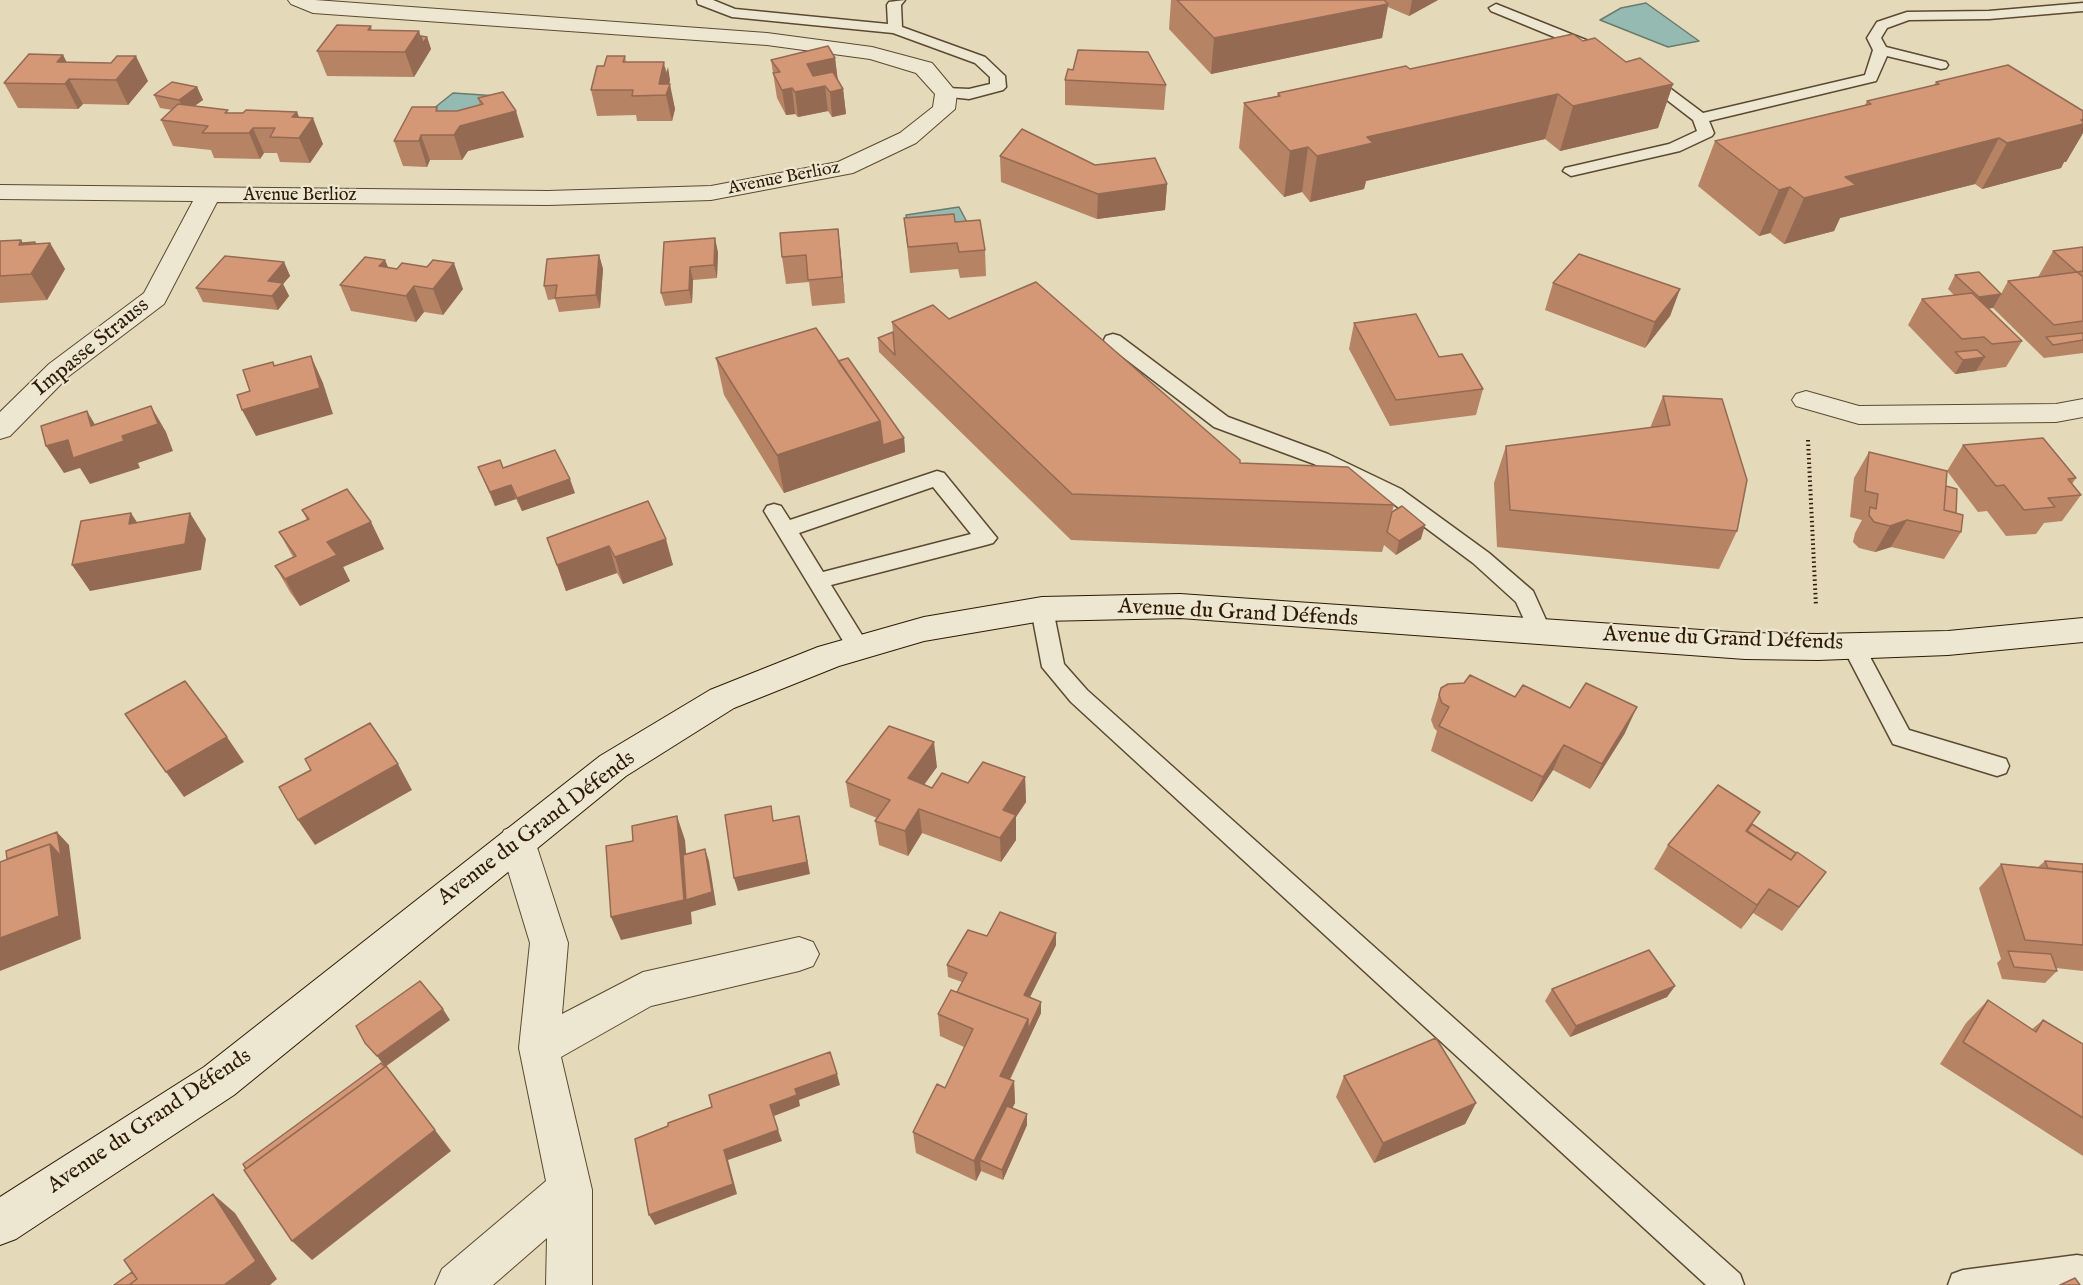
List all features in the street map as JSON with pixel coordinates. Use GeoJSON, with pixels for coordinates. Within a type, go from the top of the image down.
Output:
{"type":"FeatureCollection","features":[{"type":"Feature","properties":{"kind":"street"},"geometry":{"type":"LineString","coordinates":[[298,0],[313,7],[767,39],[872,53],[924,68],[946,93]]}},
{"type":"Feature","properties":{"kind":"street","name":"Avenue Berlioz"},"geometry":{"type":"LineString","coordinates":[[0,192],[548,198],[711,193],[845,168],[908,138],[944,109],[946,93]]}},
{"type":"Feature","properties":{"kind":"street","name":"Impasse Strauss"},"geometry":{"type":"LineString","coordinates":[[0,429],[59,370],[155,298],[208,196]]}},
{"type":"Feature","properties":{"kind":"street"},"geometry":{"type":"LineString","coordinates":[[1806,400],[1859,415],[2056,413],[2083,408]]}},
{"type":"Feature","properties":{"kind":"street","name":"Avenue du Grand Défends"},"geometry":{"type":"LineString","coordinates":[[0,1223],[219,1081],[612,766],[722,699],[830,656],[924,629],[1042,609],[1180,606],[1745,646],[1948,644],[2083,630]]}},
{"type":"Feature","properties":{"kind":"street"},"geometry":{"type":"LineString","coordinates":[[516,841],[549,943],[539,1048],[570,1190],[569,1285]]}},
{"type":"Feature","properties":{"kind":"street"},"geometry":{"type":"LineString","coordinates":[[539,1048],[643,990],[799,954]]}},
{"type":"Feature","properties":{"kind":"street"},"geometry":{"type":"LineString","coordinates":[[458,1285],[570,1190]]}},
{"type":"Feature","properties":{"kind":"lane"},"geometry":{"type":"LineString","coordinates":[[703,0],[732,13],[895,29],[980,60],[997,76],[998,87],[969,94],[946,93]]}},
{"type":"Feature","properties":{"kind":"lane"},"geometry":{"type":"LineString","coordinates":[[895,29],[894,5],[898,0]]}},
{"type":"Feature","properties":{"kind":"lane"},"geometry":{"type":"LineString","coordinates":[[1700,118],[1871,78],[1879,59],[1880,50],[1874,38],[1882,25],[1907,16],[1989,15],[2083,7]]}},
{"type":"Feature","properties":{"kind":"lane"},"geometry":{"type":"LineString","coordinates":[[1496,8],[1603,52]]}},
{"type":"Feature","properties":{"kind":"lane"},"geometry":{"type":"LineString","coordinates":[[1880,50],[1941,65]]}},
{"type":"Feature","properties":{"kind":"lane"},"geometry":{"type":"LineString","coordinates":[[1571,171],[1674,147],[1706,132],[1700,118],[1633,68]]}},
{"type":"Feature","properties":{"kind":"lane"},"geometry":{"type":"LineString","coordinates":[[1113,340],[1221,422],[1321,459],[1394,494],[1480,558],[1525,597],[1540,631]]}},
{"type":"Feature","properties":{"kind":"lane"},"geometry":{"type":"LineString","coordinates":[[817,581],[986,538],[937,478],[780,520],[817,581],[859,648]]}},
{"type":"Feature","properties":{"kind":"lane"},"geometry":{"type":"LineString","coordinates":[[1042,609],[1053,667],[1079,696],[1729,1285]]}},
{"type":"Feature","properties":{"kind":"lane"},"geometry":{"type":"LineString","coordinates":[[1853,646],[1901,737],[1997,766]]}},
{"type":"Feature","properties":{"kind":"lane"},"geometry":{"type":"LineString","coordinates":[[1963,1285],[2077,1270],[2083,1272]]}},
{"type":"Feature","properties":{"kind":"path"},"geometry":{"type":"LineString","coordinates":[[1806,400],[1818,647]]}},
{"type":"Feature","properties":{"kind":"water"},"geometry":{"type":"Polygon","coordinates":[[[1646,3],[1699,41],[1668,47],[1600,20],[1621,8],[1646,3]]]}},
{"type":"Feature","properties":{"kind":"water"},"geometry":{"type":"Polygon","coordinates":[[[453,93],[498,96],[494,111],[428,113],[453,93]]]}},
{"type":"Feature","properties":{"kind":"water"},"geometry":{"type":"Polygon","coordinates":[[[959,207],[968,224],[909,231],[906,215],[959,207]]]}},
{"type":"Feature","properties":{"kind":"building"},"geometry":{"type":"Polygon","coordinates":[[[1177,0],[1384,0],[1388,4],[1214,38],[1177,0]]]}},
{"type":"Feature","properties":{"kind":"building"},"geometry":{"type":"Polygon","coordinates":[[[337,25],[371,26],[368,30],[419,31],[405,52],[317,51],[337,25]]]}},
{"type":"Feature","properties":{"kind":"building"},"geometry":{"type":"Polygon","coordinates":[[[1573,34],[1583,41],[1595,38],[1626,62],[1640,58],[1673,84],[1573,106],[1558,94],[1367,137],[1373,143],[1317,156],[1308,147],[1290,151],[1244,103],[1280,96],[1278,93],[1406,66],[1410,69],[1573,34]]]}},
{"type":"Feature","properties":{"kind":"building"},"geometry":{"type":"Polygon","coordinates":[[[828,46],[835,58],[807,64],[813,76],[833,72],[843,89],[830,92],[825,86],[795,92],[792,88],[782,90],[773,73],[780,72],[771,60],[828,46]]]}},
{"type":"Feature","properties":{"kind":"building"},"geometry":{"type":"Polygon","coordinates":[[[1078,50],[1148,52],[1166,85],[1065,80],[1068,69],[1073,70],[1078,50]]]}},
{"type":"Feature","properties":{"kind":"building"},"geometry":{"type":"Polygon","coordinates":[[[29,54],[63,55],[57,62],[111,63],[117,56],[136,56],[116,80],[69,79],[65,84],[4,83],[29,54]]]}},
{"type":"Feature","properties":{"kind":"building"},"geometry":{"type":"Polygon","coordinates":[[[607,56],[625,56],[623,62],[664,62],[659,84],[670,84],[666,95],[632,96],[633,90],[591,90],[597,66],[604,66],[607,56]]]}},
{"type":"Feature","properties":{"kind":"building"},"geometry":{"type":"Polygon","coordinates":[[[2008,65],[2083,111],[2081,120],[2083,124],[2007,143],[1999,138],[1845,177],[1856,185],[1804,198],[1790,187],[1779,190],[1715,141],[1871,104],[1867,101],[2008,65]]]}},
{"type":"Feature","properties":{"kind":"building"},"geometry":{"type":"Polygon","coordinates":[[[172,82],[197,87],[179,100],[154,95],[172,82]]]}},
{"type":"Feature","properties":{"kind":"building"},"geometry":{"type":"Polygon","coordinates":[[[503,92],[516,111],[460,126],[454,135],[421,135],[419,141],[394,141],[412,107],[437,107],[436,111],[457,111],[483,104],[478,98],[503,92]]]}},
{"type":"Feature","properties":{"kind":"building"},"geometry":{"type":"Polygon","coordinates":[[[178,104],[228,110],[225,113],[243,113],[246,110],[297,112],[292,117],[313,118],[299,138],[270,137],[275,128],[253,128],[249,133],[202,133],[208,126],[161,120],[178,104]]]}},
{"type":"Feature","properties":{"kind":"building"},"geometry":{"type":"Polygon","coordinates":[[[1022,129],[1095,165],[1155,158],[1167,184],[1098,194],[1000,156],[1022,129]]]}},
{"type":"Feature","properties":{"kind":"building"},"geometry":{"type":"Polygon","coordinates":[[[954,214],[955,222],[980,220],[985,250],[959,252],[957,243],[908,247],[904,218],[954,214]]]}},
{"type":"Feature","properties":{"kind":"building"},"geometry":{"type":"Polygon","coordinates":[[[838,229],[842,277],[808,280],[806,255],[782,257],[780,233],[838,229]]]}},
{"type":"Feature","properties":{"kind":"building"},"geometry":{"type":"Polygon","coordinates":[[[715,238],[714,265],[690,267],[689,290],[661,293],[664,242],[715,238]]]}},
{"type":"Feature","properties":{"kind":"building"},"geometry":{"type":"Polygon","coordinates":[[[21,240],[19,245],[50,243],[31,274],[0,276],[0,241],[21,240]]]}},
{"type":"Feature","properties":{"kind":"building"},"geometry":{"type":"Polygon","coordinates":[[[2083,247],[2083,271],[2077,272],[2053,251],[2083,247]]]}},
{"type":"Feature","properties":{"kind":"building"},"geometry":{"type":"Polygon","coordinates":[[[1579,254],[1680,289],[1655,322],[1553,283],[1579,254]]]}},
{"type":"Feature","properties":{"kind":"building"},"geometry":{"type":"Polygon","coordinates":[[[599,255],[596,295],[555,298],[557,285],[544,286],[547,259],[599,255]]]}},
{"type":"Feature","properties":{"kind":"building"},"geometry":{"type":"Polygon","coordinates":[[[225,256],[284,262],[268,281],[283,283],[272,296],[196,288],[225,256]]]}},
{"type":"Feature","properties":{"kind":"building"},"geometry":{"type":"Polygon","coordinates":[[[365,257],[385,260],[379,266],[397,269],[402,263],[427,267],[433,260],[454,263],[433,289],[414,286],[406,296],[340,285],[365,257]]]}},
{"type":"Feature","properties":{"kind":"building"},"geometry":{"type":"Polygon","coordinates":[[[1979,272],[2001,294],[1979,297],[1955,275],[1979,272]]]}},
{"type":"Feature","properties":{"kind":"building"},"geometry":{"type":"Polygon","coordinates":[[[2077,272],[2083,277],[2083,321],[2054,325],[2008,281],[2077,272]]]}},
{"type":"Feature","properties":{"kind":"building"},"geometry":{"type":"Polygon","coordinates":[[[1036,282],[1240,460],[1240,463],[1348,467],[1394,505],[1072,494],[892,322],[933,305],[949,319],[1036,282]]]}},
{"type":"Feature","properties":{"kind":"building"},"geometry":{"type":"Polygon","coordinates":[[[1972,293],[2022,341],[1992,344],[1984,337],[1962,339],[1922,299],[1972,293]]]}},
{"type":"Feature","properties":{"kind":"building"},"geometry":{"type":"Polygon","coordinates":[[[1416,314],[1439,357],[1462,354],[1483,389],[1396,400],[1354,323],[1416,314]]]}},
{"type":"Feature","properties":{"kind":"building"},"geometry":{"type":"Polygon","coordinates":[[[816,328],[880,421],[777,455],[716,358],[816,328]]]}},
{"type":"Feature","properties":{"kind":"building"},"geometry":{"type":"Polygon","coordinates":[[[893,332],[895,355],[878,338],[893,332]]]}},
{"type":"Feature","properties":{"kind":"building"},"geometry":{"type":"Polygon","coordinates":[[[2083,333],[2083,340],[2053,345],[2046,337],[2083,333]]]}},
{"type":"Feature","properties":{"kind":"building"},"geometry":{"type":"Polygon","coordinates":[[[1977,350],[1985,357],[1963,360],[1955,352],[1977,350]]]}},
{"type":"Feature","properties":{"kind":"building"},"geometry":{"type":"Polygon","coordinates":[[[311,356],[320,388],[242,410],[237,395],[250,391],[243,370],[273,362],[274,366],[311,356]]]}},
{"type":"Feature","properties":{"kind":"building"},"geometry":{"type":"Polygon","coordinates":[[[848,358],[904,438],[883,445],[880,421],[838,361],[848,358]]]}},
{"type":"Feature","properties":{"kind":"building"},"geometry":{"type":"Polygon","coordinates":[[[1663,396],[1722,399],[1747,480],[1737,531],[1510,510],[1506,446],[1670,425],[1663,396]]]}},
{"type":"Feature","properties":{"kind":"building"},"geometry":{"type":"Polygon","coordinates":[[[151,406],[158,424],[122,436],[124,441],[73,458],[68,440],[46,446],[41,426],[87,411],[91,426],[151,406]]]}},
{"type":"Feature","properties":{"kind":"building"},"geometry":{"type":"Polygon","coordinates":[[[2043,438],[2076,478],[2068,479],[2081,495],[2048,498],[2055,507],[2024,510],[2004,485],[1996,486],[1963,445],[2043,438]]]}},
{"type":"Feature","properties":{"kind":"building"},"geometry":{"type":"Polygon","coordinates":[[[555,450],[570,479],[517,498],[511,485],[490,492],[478,467],[500,460],[503,468],[555,450]]]}},
{"type":"Feature","properties":{"kind":"building"},"geometry":{"type":"Polygon","coordinates":[[[1869,452],[1947,471],[1944,510],[1963,515],[1961,532],[1907,520],[1890,526],[1874,522],[1869,515],[1870,507],[1876,509],[1878,494],[1865,491],[1869,452]]]}},
{"type":"Feature","properties":{"kind":"building"},"geometry":{"type":"Polygon","coordinates":[[[1946,486],[1957,489],[1956,513],[1944,510],[1946,486]]]}},
{"type":"Feature","properties":{"kind":"building"},"geometry":{"type":"Polygon","coordinates":[[[347,489],[371,522],[327,542],[337,555],[285,579],[275,566],[296,556],[279,532],[309,519],[302,510],[347,489]]]}},
{"type":"Feature","properties":{"kind":"building"},"geometry":{"type":"Polygon","coordinates":[[[648,501],[666,539],[615,557],[609,546],[557,565],[547,538],[648,501]]]}},
{"type":"Feature","properties":{"kind":"building"},"geometry":{"type":"Polygon","coordinates":[[[1402,506],[1425,525],[1399,541],[1387,532],[1392,512],[1402,506]]]}},
{"type":"Feature","properties":{"kind":"building"},"geometry":{"type":"Polygon","coordinates":[[[131,513],[129,524],[190,513],[185,544],[72,565],[81,521],[131,513]]]}},
{"type":"Feature","properties":{"kind":"building"},"geometry":{"type":"Polygon","coordinates":[[[1470,675],[1515,697],[1523,685],[1570,708],[1586,683],[1637,707],[1602,764],[1564,745],[1543,777],[1439,726],[1449,707],[1442,703],[1439,695],[1441,688],[1448,684],[1464,683],[1470,675]]]}},
{"type":"Feature","properties":{"kind":"building"},"geometry":{"type":"Polygon","coordinates":[[[185,681],[227,737],[166,772],[125,714],[185,681]]]}},
{"type":"Feature","properties":{"kind":"building"},"geometry":{"type":"Polygon","coordinates":[[[370,723],[398,764],[298,820],[279,787],[311,770],[305,759],[370,723]]]}},
{"type":"Feature","properties":{"kind":"building"},"geometry":{"type":"Polygon","coordinates":[[[889,726],[934,742],[908,778],[932,788],[942,773],[968,783],[983,762],[1025,777],[1003,810],[1016,815],[1000,838],[919,809],[905,831],[875,821],[890,800],[846,782],[889,726]]]}},
{"type":"Feature","properties":{"kind":"building"},"geometry":{"type":"Polygon","coordinates":[[[1718,785],[1760,812],[1746,831],[1791,860],[1797,852],[1826,872],[1799,907],[1769,889],[1757,905],[1668,845],[1718,785]]]}},
{"type":"Feature","properties":{"kind":"building"},"geometry":{"type":"Polygon","coordinates":[[[771,806],[773,821],[799,816],[807,862],[734,878],[725,815],[771,806]]]}},
{"type":"Feature","properties":{"kind":"building"},"geometry":{"type":"Polygon","coordinates":[[[677,816],[684,900],[611,917],[606,846],[633,841],[632,826],[677,816]]]}},
{"type":"Feature","properties":{"kind":"building"},"geometry":{"type":"Polygon","coordinates":[[[1752,824],[1796,853],[1791,860],[1747,831],[1752,824]]]}},
{"type":"Feature","properties":{"kind":"building"},"geometry":{"type":"Polygon","coordinates":[[[57,832],[61,856],[50,844],[7,859],[6,851],[57,832]]]}},
{"type":"Feature","properties":{"kind":"building"},"geometry":{"type":"Polygon","coordinates":[[[50,844],[59,916],[0,938],[0,862],[50,844]]]}},
{"type":"Feature","properties":{"kind":"building"},"geometry":{"type":"Polygon","coordinates":[[[705,849],[712,892],[686,900],[683,855],[705,849]]]}},
{"type":"Feature","properties":{"kind":"building"},"geometry":{"type":"Polygon","coordinates":[[[2045,861],[2083,864],[2083,872],[2048,868],[2045,861]]]}},
{"type":"Feature","properties":{"kind":"building"},"geometry":{"type":"Polygon","coordinates":[[[2001,864],[2083,872],[2083,945],[2025,940],[2001,864]]]}},
{"type":"Feature","properties":{"kind":"building"},"geometry":{"type":"Polygon","coordinates":[[[1000,912],[1056,933],[1024,995],[1041,1002],[1028,1030],[1028,1019],[957,992],[967,973],[947,965],[968,930],[987,936],[1000,912]]]}},
{"type":"Feature","properties":{"kind":"building"},"geometry":{"type":"Polygon","coordinates":[[[1649,950],[1675,986],[1576,1026],[1552,989],[1649,950]]]}},
{"type":"Feature","properties":{"kind":"building"},"geometry":{"type":"Polygon","coordinates":[[[2008,951],[2051,954],[2057,971],[2014,967],[2008,951]]]}},
{"type":"Feature","properties":{"kind":"building"},"geometry":{"type":"Polygon","coordinates":[[[420,981],[443,1009],[377,1056],[365,1043],[356,1026],[420,981]]]}},
{"type":"Feature","properties":{"kind":"building"},"geometry":{"type":"Polygon","coordinates":[[[951,990],[1028,1019],[1000,1076],[1014,1081],[974,1161],[913,1132],[937,1084],[945,1088],[973,1029],[938,1014],[951,990]]]}},
{"type":"Feature","properties":{"kind":"building"},"geometry":{"type":"Polygon","coordinates":[[[1988,1000],[2036,1032],[2043,1020],[2083,1044],[2083,1118],[1963,1042],[1988,1000]]]}},
{"type":"Feature","properties":{"kind":"building"},"geometry":{"type":"Polygon","coordinates":[[[1436,1038],[1476,1103],[1383,1143],[1344,1076],[1436,1038]]]}},
{"type":"Feature","properties":{"kind":"building"},"geometry":{"type":"Polygon","coordinates":[[[830,1052],[837,1074],[795,1089],[797,1095],[770,1105],[778,1130],[724,1150],[733,1184],[649,1215],[635,1139],[668,1126],[668,1123],[712,1107],[709,1095],[830,1052]]]}},
{"type":"Feature","properties":{"kind":"building"},"geometry":{"type":"Polygon","coordinates":[[[381,1063],[385,1067],[246,1169],[243,1164],[381,1063]]]}},
{"type":"Feature","properties":{"kind":"building"},"geometry":{"type":"Polygon","coordinates":[[[386,1066],[435,1130],[292,1241],[244,1170],[386,1066]]]}},
{"type":"Feature","properties":{"kind":"building"},"geometry":{"type":"Polygon","coordinates":[[[1007,1106],[1027,1114],[1002,1170],[980,1160],[1007,1106]]]}},
{"type":"Feature","properties":{"kind":"building"},"geometry":{"type":"Polygon","coordinates":[[[213,1194],[256,1261],[224,1285],[129,1285],[137,1279],[124,1260],[213,1194]]]}},
{"type":"Feature","properties":{"kind":"building"},"geometry":{"type":"Polygon","coordinates":[[[132,1272],[137,1279],[129,1285],[114,1285],[132,1272]]]}},
{"type":"Feature","properties":{"kind":"building"},"geometry":{"type":"Polygon","coordinates":[[[2075,1278],[2080,1285],[2060,1285],[2075,1278]]]}}]}
